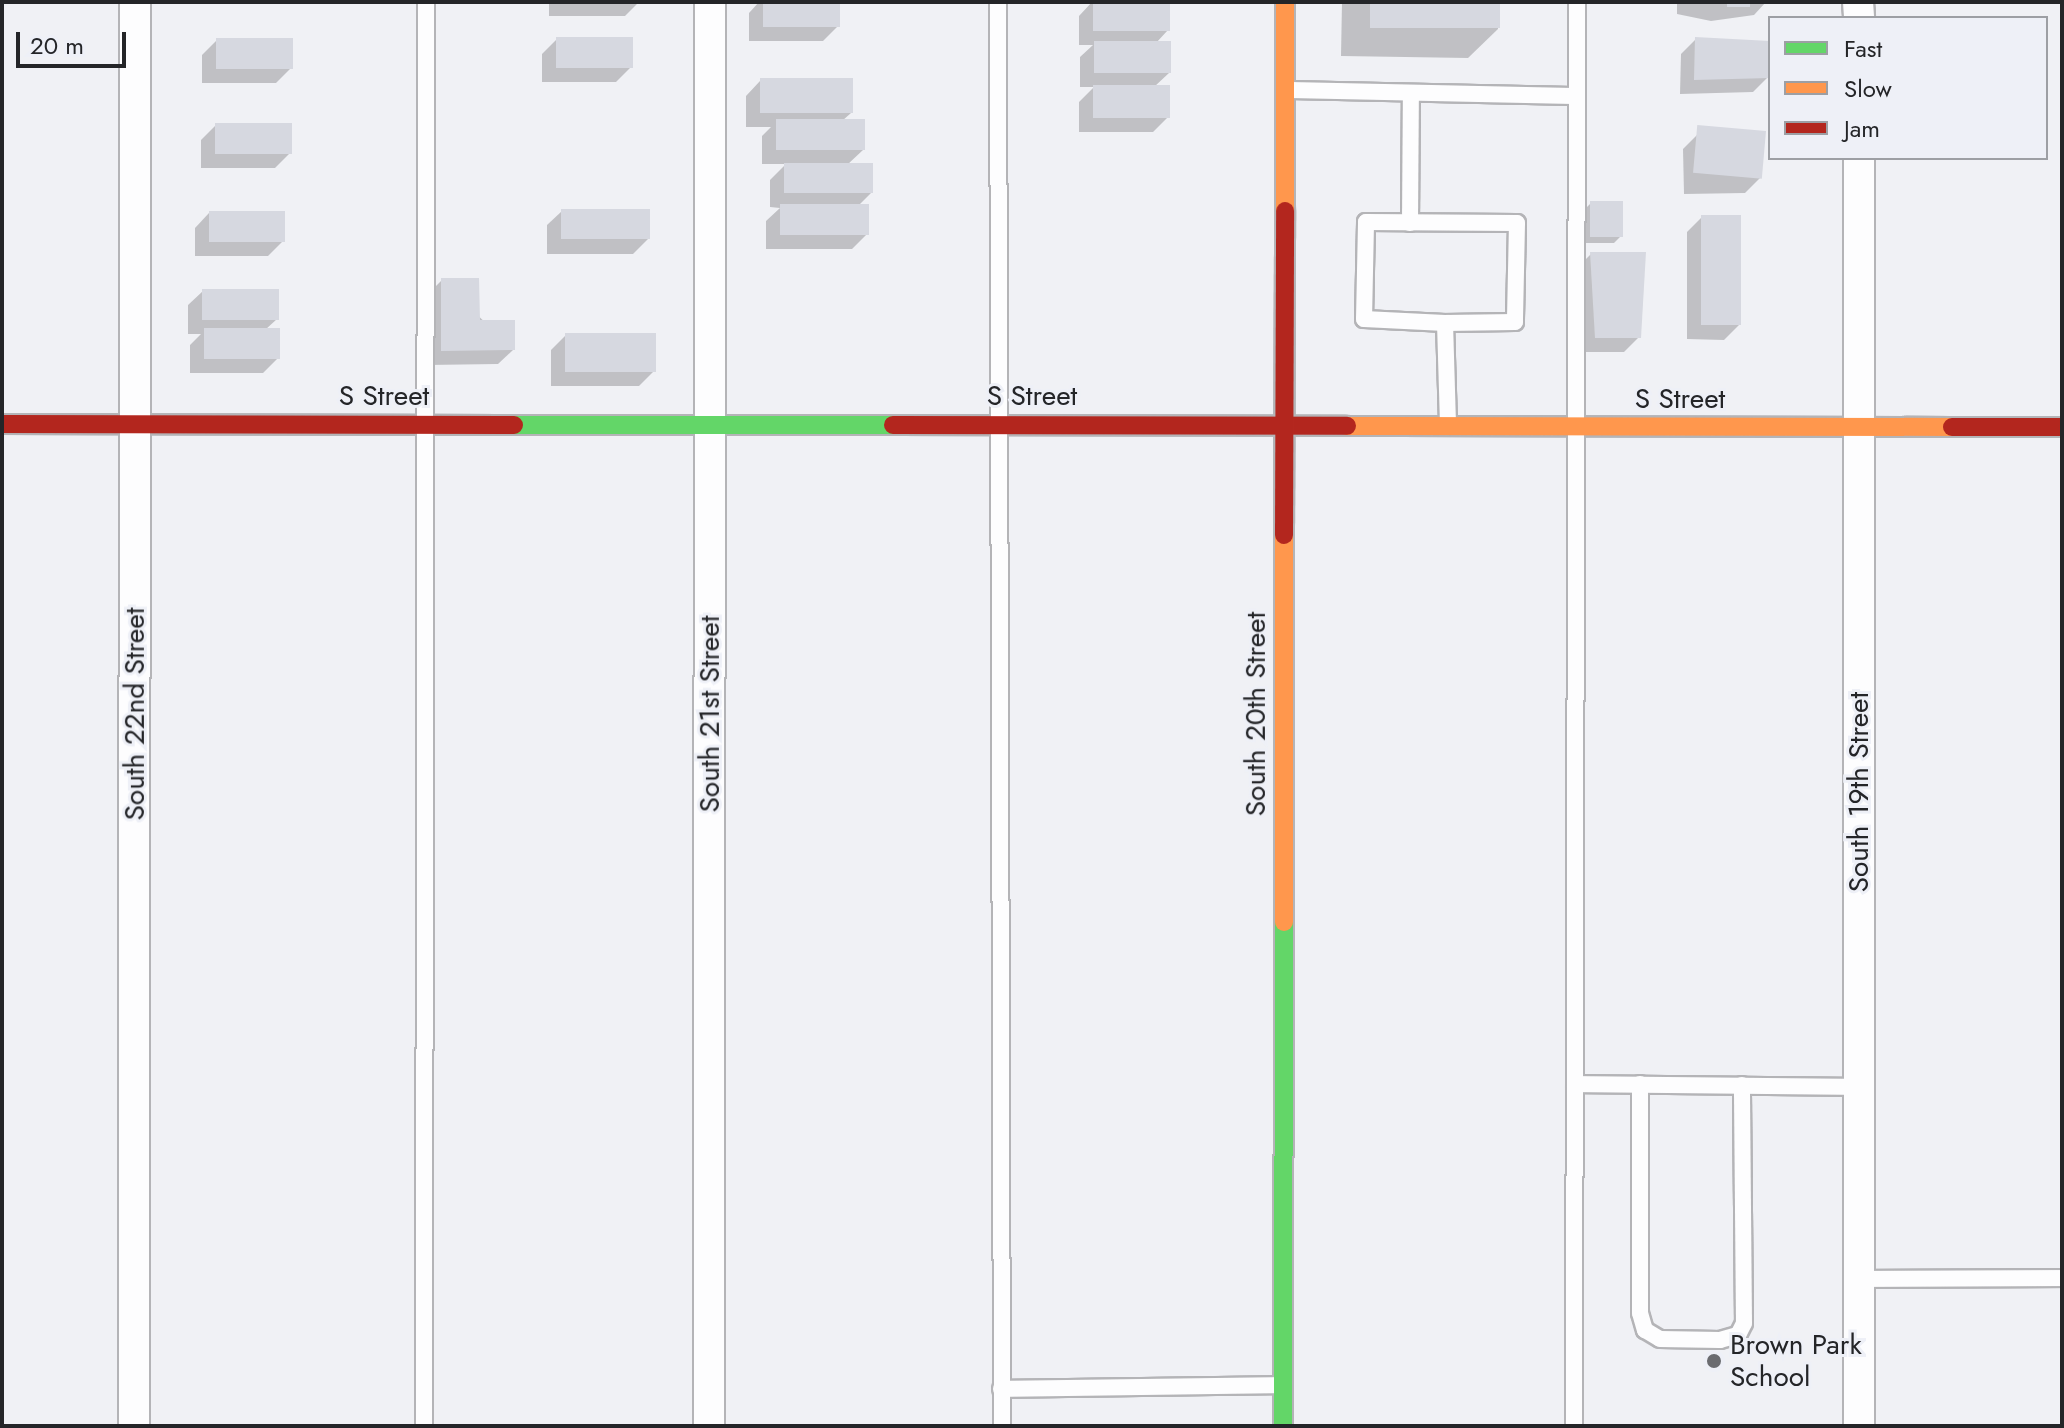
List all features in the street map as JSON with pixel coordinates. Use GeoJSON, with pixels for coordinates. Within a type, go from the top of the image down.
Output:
{"type":"FeatureCollection","features":[{"type":"Feature","properties":{"kind":"street","name":"South 22nd Street"},"geometry":{"type":"LineString","coordinates":[[134,1426],[135,2]]}},
{"type":"Feature","properties":{"kind":"street","name":"South 21st Street"},"geometry":{"type":"LineString","coordinates":[[709,1426],[710,2]]}},
{"type":"Feature","properties":{"kind":"street","name":"South 20th Street"},"geometry":{"type":"LineString","coordinates":[[1283,1426],[1285,2]]}},
{"type":"Feature","properties":{"kind":"street","name":"South 19th Street"},"geometry":{"type":"LineString","coordinates":[[1859,160],[1859,1426]]}},
{"type":"Feature","properties":{"kind":"street","name":"S Street"},"geometry":{"type":"LineString","coordinates":[[2,424],[2062,427]]}},
{"type":"Feature","properties":{"kind":"lane"},"geometry":{"type":"LineString","coordinates":[[424,1426],[426,2]]}},
{"type":"Feature","properties":{"kind":"lane"},"geometry":{"type":"LineString","coordinates":[[998,2],[1002,1426]]}},
{"type":"Feature","properties":{"kind":"lane"},"geometry":{"type":"LineString","coordinates":[[1574,1426],[1577,2]]}},
{"type":"Feature","properties":{"kind":"lane"},"geometry":{"type":"LineString","coordinates":[[1285,90],[1577,96]]}},
{"type":"Feature","properties":{"kind":"lane"},"geometry":{"type":"LineString","coordinates":[[1410,223],[1411,93]]}},
{"type":"Feature","properties":{"kind":"lane"},"geometry":{"type":"LineString","coordinates":[[1366,222],[1517,223],[1515,322],[1445,323],[1364,319],[1366,222]]}},
{"type":"Feature","properties":{"kind":"lane"},"geometry":{"type":"LineString","coordinates":[[1445,323],[1448,425]]}},
{"type":"Feature","properties":{"kind":"lane"},"geometry":{"type":"LineString","coordinates":[[1575,1084],[1859,1087]]}},
{"type":"Feature","properties":{"kind":"lane"},"geometry":{"type":"LineString","coordinates":[[1640,1084],[1640,1313],[1645,1330],[1660,1339],[1705,1340],[1738,1335],[1744,1323],[1742,1085]]}},
{"type":"Feature","properties":{"kind":"lane"},"geometry":{"type":"LineString","coordinates":[[1859,1279],[2062,1278]]}},
{"type":"Feature","properties":{"kind":"lane"},"geometry":{"type":"LineString","coordinates":[[1001,1389],[1283,1385]]}},
{"type":"Feature","properties":{"kind":"building"},"geometry":{"type":"Polygon","coordinates":[[[763,2],[840,2],[840,27],[763,27],[763,2]]]}},
{"type":"Feature","properties":{"kind":"building"},"geometry":{"type":"Polygon","coordinates":[[[1093,2],[1170,2],[1170,31],[1093,31],[1093,2]]]}},
{"type":"Feature","properties":{"kind":"building"},"geometry":{"type":"Polygon","coordinates":[[[1370,2],[1500,2],[1500,28],[1370,28],[1370,2]]]}},
{"type":"Feature","properties":{"kind":"building"},"geometry":{"type":"Polygon","coordinates":[[[1727,2],[1750,2],[1750,7],[1727,7],[1727,2]]]}},
{"type":"Feature","properties":{"kind":"building"},"geometry":{"type":"Polygon","coordinates":[[[556,37],[633,37],[633,68],[556,68],[556,37]]]}},
{"type":"Feature","properties":{"kind":"building"},"geometry":{"type":"Polygon","coordinates":[[[1695,37],[1768,41],[1768,78],[1694,80],[1695,37]]]}},
{"type":"Feature","properties":{"kind":"building"},"geometry":{"type":"Polygon","coordinates":[[[216,38],[293,38],[293,69],[216,69],[216,38]]]}},
{"type":"Feature","properties":{"kind":"building"},"geometry":{"type":"Polygon","coordinates":[[[1094,41],[1171,41],[1171,73],[1094,73],[1094,41]]]}},
{"type":"Feature","properties":{"kind":"building"},"geometry":{"type":"Polygon","coordinates":[[[760,78],[853,78],[853,113],[760,113],[760,78]]]}},
{"type":"Feature","properties":{"kind":"building"},"geometry":{"type":"Polygon","coordinates":[[[1093,85],[1170,85],[1170,118],[1093,118],[1093,85]]]}},
{"type":"Feature","properties":{"kind":"building"},"geometry":{"type":"Polygon","coordinates":[[[776,119],[865,119],[865,150],[776,150],[776,119]]]}},
{"type":"Feature","properties":{"kind":"building"},"geometry":{"type":"Polygon","coordinates":[[[215,123],[292,123],[292,154],[215,154],[215,123]]]}},
{"type":"Feature","properties":{"kind":"building"},"geometry":{"type":"Polygon","coordinates":[[[1697,125],[1766,131],[1762,179],[1693,173],[1697,125]]]}},
{"type":"Feature","properties":{"kind":"building"},"geometry":{"type":"Polygon","coordinates":[[[784,163],[873,163],[873,193],[784,193],[784,163]]]}},
{"type":"Feature","properties":{"kind":"building"},"geometry":{"type":"Polygon","coordinates":[[[1590,201],[1623,201],[1623,237],[1590,237],[1590,201]]]}},
{"type":"Feature","properties":{"kind":"building"},"geometry":{"type":"Polygon","coordinates":[[[780,204],[869,204],[869,235],[780,235],[780,204]]]}},
{"type":"Feature","properties":{"kind":"building"},"geometry":{"type":"Polygon","coordinates":[[[561,209],[650,209],[650,239],[561,239],[561,209]]]}},
{"type":"Feature","properties":{"kind":"building"},"geometry":{"type":"Polygon","coordinates":[[[209,211],[285,211],[285,242],[209,242],[209,211]]]}},
{"type":"Feature","properties":{"kind":"building"},"geometry":{"type":"Polygon","coordinates":[[[1701,215],[1741,215],[1741,325],[1701,325],[1701,215]]]}},
{"type":"Feature","properties":{"kind":"building"},"geometry":{"type":"Polygon","coordinates":[[[1590,252],[1646,252],[1641,338],[1595,338],[1590,252]]]}},
{"type":"Feature","properties":{"kind":"building"},"geometry":{"type":"Polygon","coordinates":[[[441,278],[479,278],[480,320],[515,320],[515,350],[441,351],[441,278]]]}},
{"type":"Feature","properties":{"kind":"building"},"geometry":{"type":"Polygon","coordinates":[[[202,289],[279,289],[279,320],[202,320],[202,289]]]}},
{"type":"Feature","properties":{"kind":"building"},"geometry":{"type":"Polygon","coordinates":[[[204,328],[280,328],[280,359],[204,359],[204,328]]]}},
{"type":"Feature","properties":{"kind":"building"},"geometry":{"type":"Polygon","coordinates":[[[565,333],[656,333],[656,372],[565,372],[565,333]]]}},
{"type":"Feature","properties":{"kind":"traffic: fast"},"geometry":{"type":"LineString","coordinates":[[514,425],[893,425]]}},
{"type":"Feature","properties":{"kind":"traffic: fast"},"geometry":{"type":"LineString","coordinates":[[1283,1426],[1284,922]]}},
{"type":"Feature","properties":{"kind":"traffic: slow"},"geometry":{"type":"LineString","coordinates":[[1285,2],[1285,211]]}},
{"type":"Feature","properties":{"kind":"traffic: slow"},"geometry":{"type":"LineString","coordinates":[[1347,426],[1952,427]]}},
{"type":"Feature","properties":{"kind":"traffic: slow"},"geometry":{"type":"LineString","coordinates":[[1284,535],[1284,922]]}},
{"type":"Feature","properties":{"kind":"traffic: jam"},"geometry":{"type":"LineString","coordinates":[[1284,535],[1285,211]]}},
{"type":"Feature","properties":{"kind":"traffic: jam"},"geometry":{"type":"LineString","coordinates":[[2,424],[514,425]]}},
{"type":"Feature","properties":{"kind":"traffic: jam"},"geometry":{"type":"LineString","coordinates":[[893,425],[1347,426]]}},
{"type":"Feature","properties":{"kind":"traffic: jam"},"geometry":{"type":"LineString","coordinates":[[1952,427],[2062,427]]}},
{"type":"Feature","properties":{"kind":"place","name":"Brown Park School"},"geometry":{"type":"Point","coordinates":[1714,1361]}}]}
